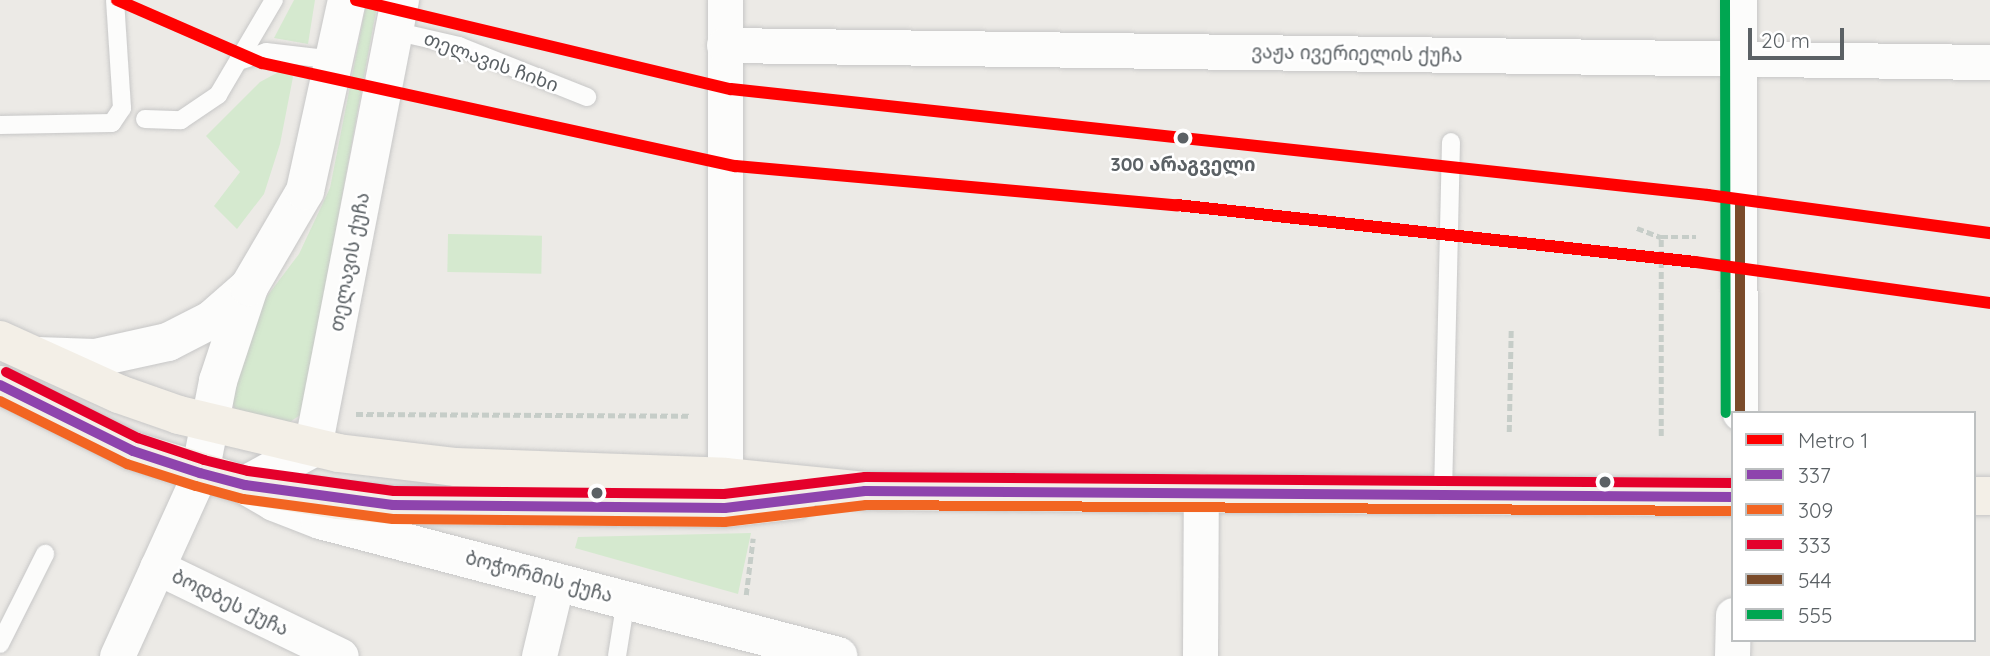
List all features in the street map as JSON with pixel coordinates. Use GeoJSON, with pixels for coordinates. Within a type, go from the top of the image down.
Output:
{"type":"FeatureCollection","features":[{"type":"Feature","properties":{"kind":"main road"},"geometry":{"type":"LineString","coordinates":[[0,340],[119,394],[208,423],[313,448],[515,472],[725,477],[865,491],[1201,491],[1731,497]]}},
{"type":"Feature","properties":{"kind":"main road"},"geometry":{"type":"LineString","coordinates":[[0,385],[132,451],[200,473],[245,485],[393,505],[725,508],[865,491]]}},
{"type":"Feature","properties":{"kind":"street"},"geometry":{"type":"LineString","coordinates":[[117,656],[200,473],[208,423],[249,287],[305,191],[347,0]]}},
{"type":"Feature","properties":{"kind":"street"},"geometry":{"type":"LineString","coordinates":[[725,0],[725,477]]}},
{"type":"Feature","properties":{"kind":"street"},"geometry":{"type":"LineString","coordinates":[[1739,0],[1740,411]]}},
{"type":"Feature","properties":{"kind":"street","name":"თელავის ქუჩა"},"geometry":{"type":"LineString","coordinates":[[313,448],[397,16]]}},
{"type":"Feature","properties":{"kind":"street","name":"ვაჟა ივერიელის ქუჩა"},"geometry":{"type":"LineString","coordinates":[[724,45],[1990,62]]}},
{"type":"Feature","properties":{"kind":"street"},"geometry":{"type":"LineString","coordinates":[[34,356],[95,358],[144,350],[211,320],[249,287]]}},
{"type":"Feature","properties":{"kind":"street"},"geometry":{"type":"LineString","coordinates":[[245,485],[313,448]]}},
{"type":"Feature","properties":{"kind":"street","name":"ბოჭორმის ქუჩა"},"geometry":{"type":"LineString","coordinates":[[245,485],[274,502],[320,520],[838,656]]}},
{"type":"Feature","properties":{"kind":"street"},"geometry":{"type":"LineString","coordinates":[[1200,656],[1201,491]]}},
{"type":"Feature","properties":{"kind":"street","name":"ბოდბეს ქუჩა"},"geometry":{"type":"LineString","coordinates":[[157,568],[341,656]]}},
{"type":"Feature","properties":{"kind":"street"},"geometry":{"type":"LineString","coordinates":[[539,656],[557,582]]}},
{"type":"Feature","properties":{"kind":"lane"},"geometry":{"type":"LineString","coordinates":[[0,125],[112,123],[122,108],[115,0]]}},
{"type":"Feature","properties":{"kind":"lane"},"geometry":{"type":"LineString","coordinates":[[145,119],[181,120],[218,95],[242,60],[274,0]]}},
{"type":"Feature","properties":{"kind":"lane","name":"თელავის ჩიხი"},"geometry":{"type":"LineString","coordinates":[[397,16],[459,47],[587,97]]}},
{"type":"Feature","properties":{"kind":"lane"},"geometry":{"type":"LineString","coordinates":[[242,60],[266,52],[335,60]]}},
{"type":"Feature","properties":{"kind":"lane"},"geometry":{"type":"LineString","coordinates":[[1443,494],[1451,142]]}},
{"type":"Feature","properties":{"kind":"lane"},"geometry":{"type":"LineString","coordinates":[[0,644],[45,554]]}},
{"type":"Feature","properties":{"kind":"lane"},"geometry":{"type":"LineString","coordinates":[[617,656],[626,600]]}},
{"type":"Feature","properties":{"kind":"path"},"geometry":{"type":"LineString","coordinates":[[1637,228],[1661,237],[1696,237]]}},
{"type":"Feature","properties":{"kind":"path"},"geometry":{"type":"LineString","coordinates":[[1661,237],[1661,436]]}},
{"type":"Feature","properties":{"kind":"path"},"geometry":{"type":"LineString","coordinates":[[1509,432],[1511,327]]}},
{"type":"Feature","properties":{"kind":"path"},"geometry":{"type":"LineString","coordinates":[[356,414],[725,416]]}},
{"type":"Feature","properties":{"kind":"path"},"geometry":{"type":"LineString","coordinates":[[746,598],[754,530]]}},
{"type":"Feature","properties":{"kind":"green space"},"geometry":{"type":"Polygon","coordinates":[[[294,0],[315,0],[308,44],[274,38],[294,0]]]}},
{"type":"Feature","properties":{"kind":"green space"},"geometry":{"type":"Polygon","coordinates":[[[367,0],[378,0],[302,414],[288,423],[235,410],[231,397],[249,320],[299,254],[330,188],[367,0]]]}},
{"type":"Feature","properties":{"kind":"green space"},"geometry":{"type":"Polygon","coordinates":[[[286,68],[293,77],[280,144],[264,194],[237,229],[214,206],[240,172],[206,136],[260,82],[286,68]]]}},
{"type":"Feature","properties":{"kind":"green space"},"geometry":{"type":"Polygon","coordinates":[[[448,234],[542,236],[541,274],[447,272],[448,234]]]}},
{"type":"Feature","properties":{"kind":"green space"},"geometry":{"type":"Polygon","coordinates":[[[751,533],[738,594],[575,548],[578,537],[751,533]]]}},
{"type":"Feature","properties":{"kind":"metro line","name":"1"},"geometry":{"type":"LineString","coordinates":[[117,0],[262,63],[736,166],[1177,205],[1695,262],[1990,303]]}},
{"type":"Feature","properties":{"kind":"metro line","name":"1"},"geometry":{"type":"LineString","coordinates":[[356,0],[731,89],[1708,195],[1990,233]]}},
{"type":"Feature","properties":{"kind":"transit line","name":"555"},"geometry":{"type":"LineString","coordinates":[[1725,0],[1726,413]]}},
{"type":"Feature","properties":{"kind":"transit line","name":"544"},"geometry":{"type":"LineString","coordinates":[[1740,203],[1740,411]]}},
{"type":"Feature","properties":{"kind":"transit line","name":"333"},"geometry":{"type":"LineString","coordinates":[[6,372],[138,438],[204,460],[248,471],[394,491],[724,494],[865,477],[1731,483]]}},
{"type":"Feature","properties":{"kind":"transit line","name":"337"},"geometry":{"type":"LineString","coordinates":[[0,385],[133,451],[200,473],[245,485],[393,505],[725,508],[865,491],[1731,497]]}},
{"type":"Feature","properties":{"kind":"transit line","name":"309"},"geometry":{"type":"LineString","coordinates":[[0,401],[127,464],[196,486],[243,499],[393,519],[725,522],[866,505],[1731,511]]}},
{"type":"Feature","properties":{"kind":"place","name":"300 არაგველი"},"geometry":{"type":"Point","coordinates":[1183,138]}}]}
